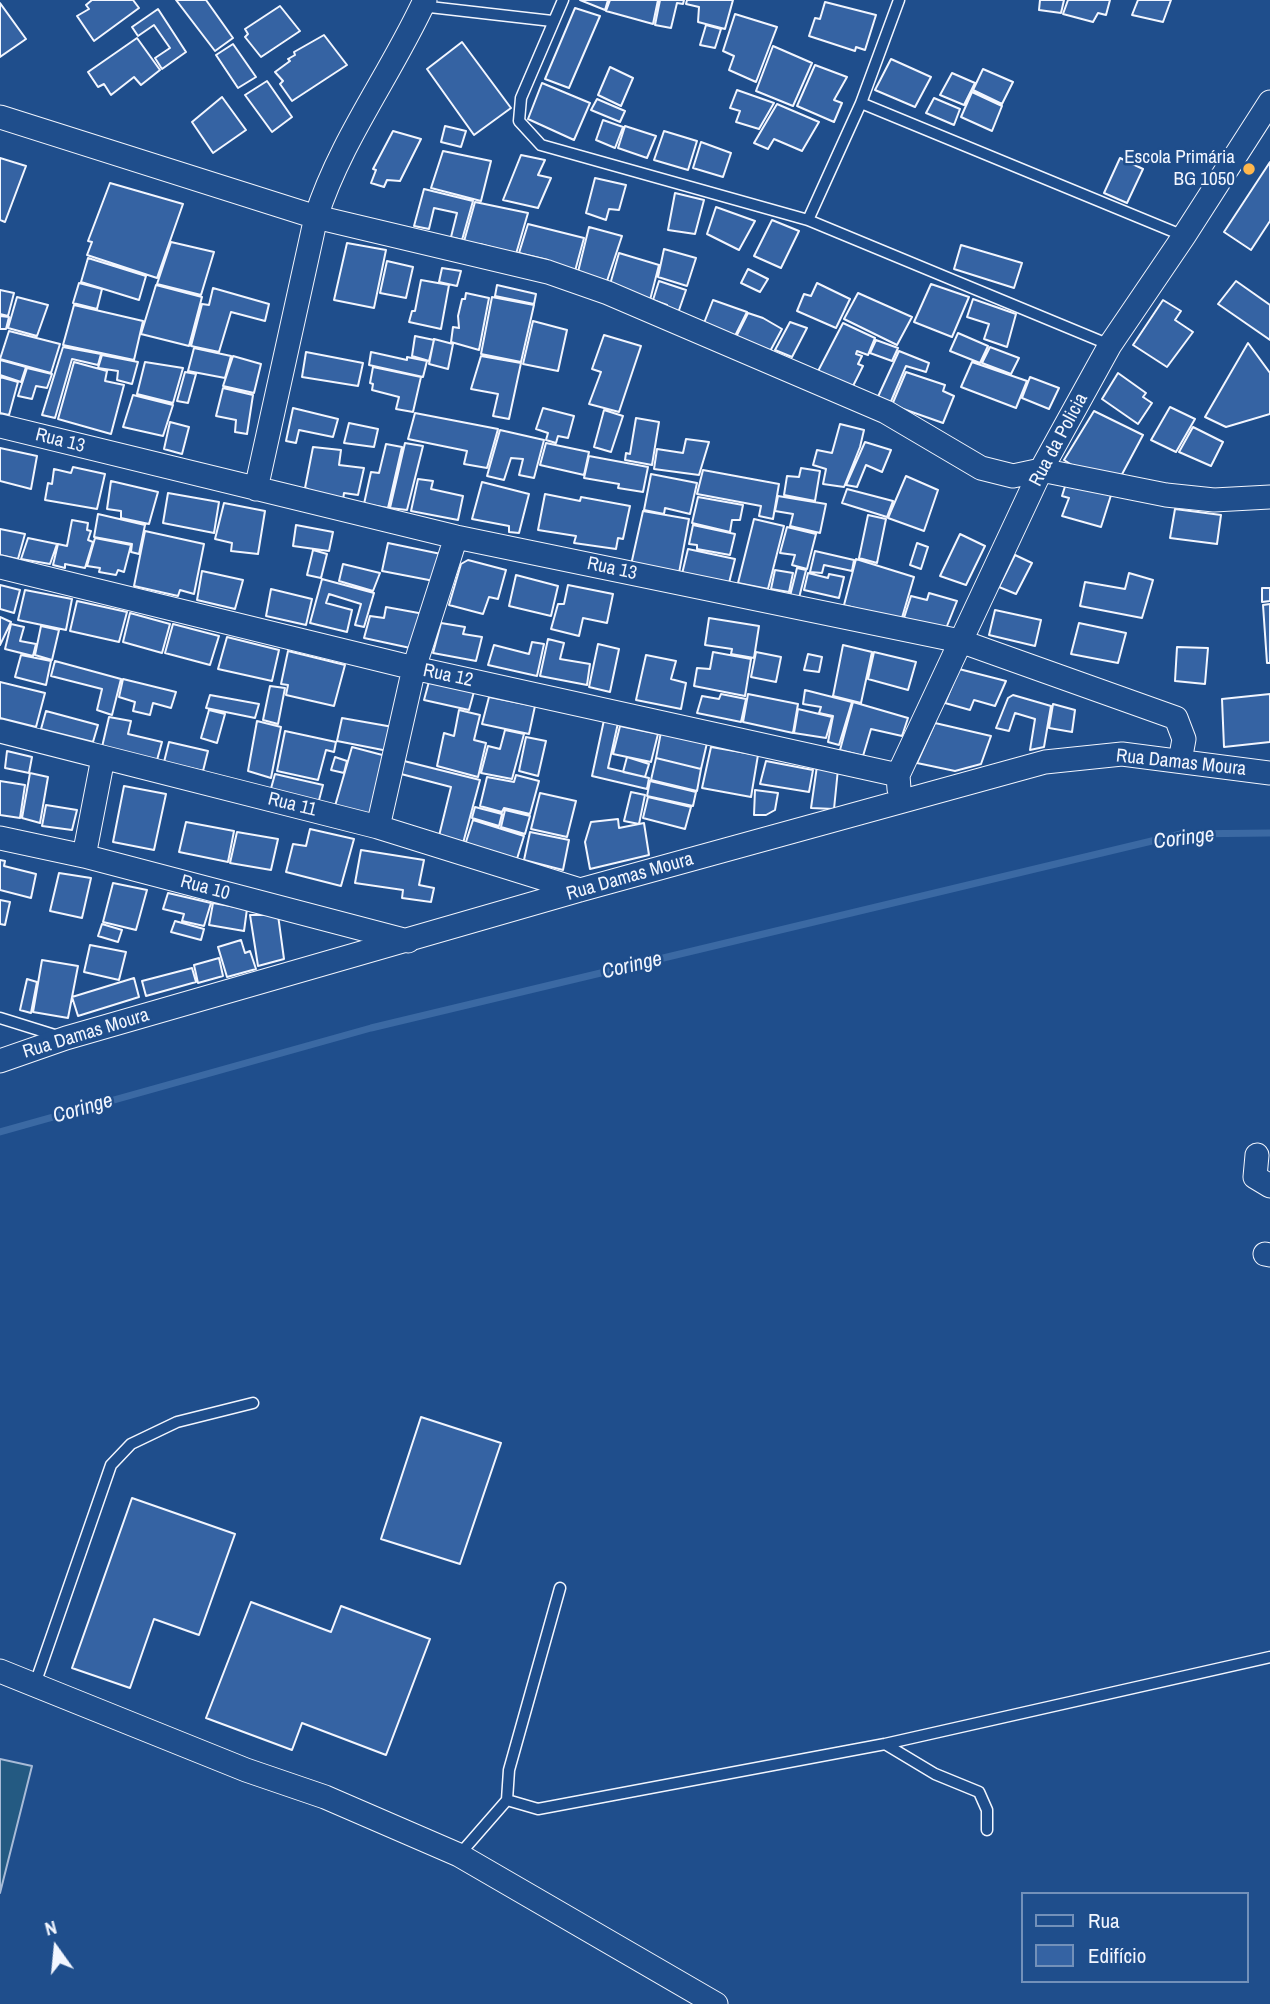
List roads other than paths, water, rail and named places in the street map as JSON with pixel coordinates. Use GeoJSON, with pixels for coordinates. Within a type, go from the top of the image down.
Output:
{"type":"FeatureCollection","features":[{"type":"Feature","properties":{"kind":"street"},"geometry":{"type":"LineString","coordinates":[[256,489],[325,187],[420,2]]}},
{"type":"Feature","properties":{"kind":"street","name":"Rua da Policia"},"geometry":{"type":"LineString","coordinates":[[900,801],[898,775],[1041,470],[1110,345],[1270,102]]}},
{"type":"Feature","properties":{"kind":"street"},"geometry":{"type":"LineString","coordinates":[[0,117],[316,217],[548,272],[608,293],[886,412],[981,468],[1013,476],[1041,470],[1167,495],[1214,500],[1270,497]]}},
{"type":"Feature","properties":{"kind":"street","name":"Rua 13"},"geometry":{"type":"LineString","coordinates":[[0,426],[456,537],[960,641],[1176,718],[1185,739],[1180,761]]}},
{"type":"Feature","properties":{"kind":"street"},"geometry":{"type":"LineString","coordinates":[[378,827],[414,668],[456,537]]}},
{"type":"Feature","properties":{"kind":"street","name":"Rua 12"},"geometry":{"type":"LineString","coordinates":[[0,567],[414,668],[898,775]]}},
{"type":"Feature","properties":{"kind":"street","name":"Rua 11"},"geometry":{"type":"LineString","coordinates":[[0,731],[378,827],[580,890]]}},
{"type":"Feature","properties":{"kind":"street","name":"Rua Damas Moura"},"geometry":{"type":"LineString","coordinates":[[0,1060],[66,1038],[580,890],[1045,762],[1122,754],[1270,773]]}},
{"type":"Feature","properties":{"kind":"street"},"geometry":{"type":"LineString","coordinates":[[85,856],[103,758]]}},
{"type":"Feature","properties":{"kind":"street","name":"Rua 10"},"geometry":{"type":"LineString","coordinates":[[0,838],[85,856],[408,941]]}},
{"type":"Feature","properties":{"kind":"street"},"geometry":{"type":"LineString","coordinates":[[1257,1156],[1255,1177],[1270,1186]]}},
{"type":"Feature","properties":{"kind":"street"},"geometry":{"type":"LineString","coordinates":[[0,1671],[246,1770],[325,1797],[459,1855],[716,2004]]}},
{"type":"Feature","properties":{"kind":"lane"},"geometry":{"type":"LineString","coordinates":[[563,0],[521,98],[519,121],[541,145],[808,220],[1110,345]]}},
{"type":"Feature","properties":{"kind":"lane"},"geometry":{"type":"LineString","coordinates":[[808,220],[861,103],[899,0]]}},
{"type":"Feature","properties":{"kind":"lane"},"geometry":{"type":"LineString","coordinates":[[420,2],[552,21]]}},
{"type":"Feature","properties":{"kind":"lane"},"geometry":{"type":"LineString","coordinates":[[861,103],[1184,236]]}},
{"type":"Feature","properties":{"kind":"lane"},"geometry":{"type":"LineString","coordinates":[[0,1018],[66,1038]]}},
{"type":"Feature","properties":{"kind":"lane"},"geometry":{"type":"LineString","coordinates":[[35,1684],[111,1465],[131,1444],[177,1422],[253,1402]]}},
{"type":"Feature","properties":{"kind":"lane"},"geometry":{"type":"LineString","coordinates":[[459,1855],[507,1800],[509,1770],[560,1588]]}},
{"type":"Feature","properties":{"kind":"lane"},"geometry":{"type":"LineString","coordinates":[[507,1800],[538,1809],[885,1744],[1270,1657]]}},
{"type":"Feature","properties":{"kind":"lane"},"geometry":{"type":"LineString","coordinates":[[885,1744],[935,1774],[979,1792],[987,1810],[987,1830]]}},
{"type":"Feature","properties":{"kind":"waterway","name":"Coringe"},"geometry":{"type":"LineString","coordinates":[[0,1132],[371,1028],[1181,834],[1270,833]]}},
{"type":"Feature","properties":{"kind":"place","name":"Escola Primária BG 1050"},"geometry":{"type":"Point","coordinates":[1249,169]}}]}
